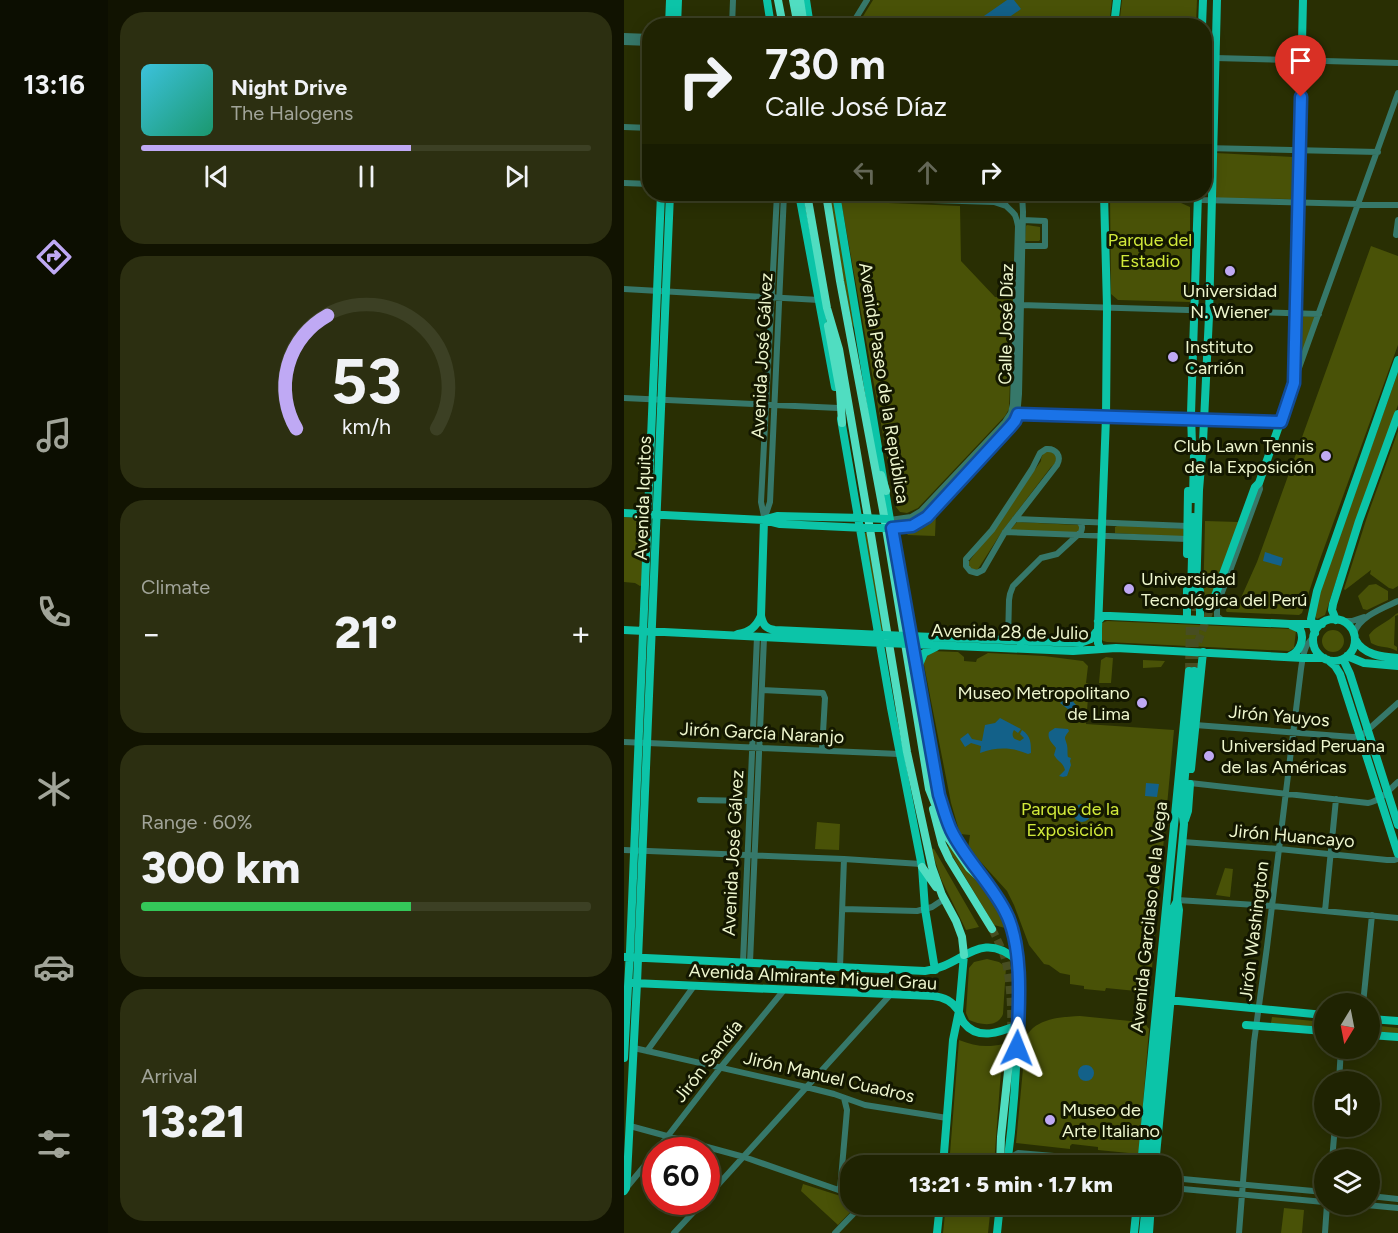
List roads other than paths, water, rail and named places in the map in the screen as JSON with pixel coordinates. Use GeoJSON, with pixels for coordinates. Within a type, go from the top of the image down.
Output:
{"type":"FeatureCollection","features":[{"type":"Feature","properties":{"kind":"highway"},"geometry":{"type":"LineString","coordinates":[[778,0],[781,18]]}},
{"type":"Feature","properties":{"kind":"highway"},"geometry":{"type":"LineString","coordinates":[[793,0],[796,18]]}},
{"type":"Feature","properties":{"kind":"highway"},"geometry":{"type":"LineString","coordinates":[[800,0],[803,18]]}},
{"type":"Feature","properties":{"kind":"highway"},"geometry":{"type":"LineString","coordinates":[[808,201],[827,308],[841,361],[907,752],[929,853],[943,897]]}},
{"type":"Feature","properties":{"kind":"highway"},"geometry":{"type":"LineString","coordinates":[[827,201],[936,822],[942,844],[955,870],[992,929]]}},
{"type":"Feature","properties":{"kind":"highway"},"geometry":{"type":"LineString","coordinates":[[827,308],[826,320],[840,392],[842,423]]}},
{"type":"Feature","properties":{"kind":"highway"},"geometry":{"type":"LineString","coordinates":[[850,334],[856,343],[876,458],[886,492]]}},
{"type":"Feature","properties":{"kind":"highway"},"geometry":{"type":"LineString","coordinates":[[929,789],[949,838],[969,868],[990,887]]}},
{"type":"Feature","properties":{"kind":"highway"},"geometry":{"type":"LineString","coordinates":[[922,865],[956,921],[962,937],[964,955]]}},
{"type":"Feature","properties":{"kind":"highway","name":"Avenida Paseo de la República"},"geometry":{"type":"LineString","coordinates":[[990,887],[1010,922],[1016,939],[1018,961]]}},
{"type":"Feature","properties":{"kind":"highway"},"geometry":{"type":"LineString","coordinates":[[1004,1155],[1001,1137],[1010,1053]]}},
{"type":"Feature","properties":{"kind":"main road"},"geometry":{"type":"LineString","coordinates":[[669,18],[670,0]]}},
{"type":"Feature","properties":{"kind":"main road"},"geometry":{"type":"LineString","coordinates":[[677,18],[678,0]]}},
{"type":"Feature","properties":{"kind":"main road"},"geometry":{"type":"LineString","coordinates":[[767,0],[770,18]]}},
{"type":"Feature","properties":{"kind":"main road"},"geometry":{"type":"LineString","coordinates":[[806,0],[809,18]]}},
{"type":"Feature","properties":{"kind":"main road"},"geometry":{"type":"LineString","coordinates":[[1115,18],[1117,0]]}},
{"type":"Feature","properties":{"kind":"main road"},"geometry":{"type":"LineString","coordinates":[[1202,18],[1203,0]]}},
{"type":"Feature","properties":{"kind":"main road"},"geometry":{"type":"LineString","coordinates":[[1212,97],[1216,0]]}},
{"type":"Feature","properties":{"kind":"main road"},"geometry":{"type":"LineString","coordinates":[[1211,608],[1294,383],[1304,0]]}},
{"type":"Feature","properties":{"kind":"main road","name":"Avenida Iquitos"},"geometry":{"type":"LineString","coordinates":[[662,201],[662,291]]}},
{"type":"Feature","properties":{"kind":"main road","name":"Avenida Iquitos"},"geometry":{"type":"LineString","coordinates":[[631,982],[662,291],[669,201]]}},
{"type":"Feature","properties":{"kind":"main road"},"geometry":{"type":"LineString","coordinates":[[800,201],[863,528],[899,754],[922,865],[925,909],[935,970]]}},
{"type":"Feature","properties":{"kind":"main road","name":"Avenida Paseo de la República"},"geometry":{"type":"LineString","coordinates":[[838,201],[886,492],[889,524],[910,640],[918,670],[939,795],[951,830],[990,887]]}},
{"type":"Feature","properties":{"kind":"main road"},"geometry":{"type":"LineString","coordinates":[[1100,648],[1098,625],[1106,417],[1107,307],[1104,201]]}},
{"type":"Feature","properties":{"kind":"main road"},"geometry":{"type":"LineString","coordinates":[[1193,596],[1194,454],[1191,419],[1198,201]]}},
{"type":"Feature","properties":{"kind":"main road"},"geometry":{"type":"LineString","coordinates":[[1187,619],[1193,596],[1203,442],[1211,201]]}},
{"type":"Feature","properties":{"kind":"main road"},"geometry":{"type":"LineString","coordinates":[[1398,360],[1317,591],[1311,616],[1315,646],[1320,655],[1335,666],[1340,674],[1398,825]]}},
{"type":"Feature","properties":{"kind":"main road"},"geometry":{"type":"LineString","coordinates":[[1338,620],[1332,608],[1359,521],[1398,414]]}},
{"type":"Feature","properties":{"kind":"main road"},"geometry":{"type":"LineString","coordinates":[[1192,445],[1187,538],[1193,596],[1200,620]]}},
{"type":"Feature","properties":{"kind":"main road"},"geometry":{"type":"LineString","coordinates":[[624,513],[863,528],[889,524]]}},
{"type":"Feature","properties":{"kind":"main road"},"geometry":{"type":"LineString","coordinates":[[1343,515],[1359,521]]}},
{"type":"Feature","properties":{"kind":"main road"},"geometry":{"type":"LineString","coordinates":[[764,520],[777,516],[861,518],[889,524]]}},
{"type":"Feature","properties":{"kind":"main road","name":"Avenida José Gálvez"},"geometry":{"type":"LineString","coordinates":[[761,616],[764,520]]}},
{"type":"Feature","properties":{"kind":"main road"},"geometry":{"type":"LineString","coordinates":[[761,616],[765,627],[775,630]]}},
{"type":"Feature","properties":{"kind":"main road"},"geometry":{"type":"LineString","coordinates":[[729,636],[742,634],[752,629],[761,616]]}},
{"type":"Feature","properties":{"kind":"main road","name":"Avenida 28 de Julio"},"geometry":{"type":"LineString","coordinates":[[624,630],[760,638],[1008,640],[1080,643],[1092,639],[1102,617],[1107,616],[1322,624]]}},
{"type":"Feature","properties":{"kind":"main road"},"geometry":{"type":"LineString","coordinates":[[1315,635],[1322,624],[1338,620],[1349,626],[1359,646],[1383,657],[1398,658]]}},
{"type":"Feature","properties":{"kind":"main road"},"geometry":{"type":"LineString","coordinates":[[1281,623],[1301,630],[1302,634],[1298,651],[1285,657]]}},
{"type":"Feature","properties":{"kind":"main road"},"geometry":{"type":"LineString","coordinates":[[760,638],[759,633],[775,630]]}},
{"type":"Feature","properties":{"kind":"main road","name":"Avenida 28 de Julio"},"geometry":{"type":"LineString","coordinates":[[775,630],[882,639]]}},
{"type":"Feature","properties":{"kind":"main road"},"geometry":{"type":"LineString","coordinates":[[1345,658],[1353,648],[1354,636]]}},
{"type":"Feature","properties":{"kind":"main road","name":"Avenida 28 de Julio"},"geometry":{"type":"LineString","coordinates":[[910,640],[942,645],[1073,651],[1116,648],[1326,659]]}},
{"type":"Feature","properties":{"kind":"main road"},"geometry":{"type":"LineString","coordinates":[[918,670],[924,654],[942,645]]}},
{"type":"Feature","properties":{"kind":"main road","name":"Avenida Garcilaso de la Vega"},"geometry":{"type":"LineString","coordinates":[[1184,824],[1188,811],[1203,651]]}},
{"type":"Feature","properties":{"kind":"main road"},"geometry":{"type":"LineString","coordinates":[[1345,658],[1380,798],[1398,854]]}},
{"type":"Feature","properties":{"kind":"main road"},"geometry":{"type":"LineString","coordinates":[[1326,659],[1345,658],[1364,663],[1398,666]]}},
{"type":"Feature","properties":{"kind":"main road","name":"Avenida Garcilaso de la Vega"},"geometry":{"type":"LineString","coordinates":[[1143,1155],[1164,1000],[1173,909],[1177,900],[1183,842],[1182,810],[1191,671],[1164,1000],[1154,1155]]}},
{"type":"Feature","properties":{"kind":"main road","name":"Avenida Almirante Miguel Grau"},"geometry":{"type":"LineString","coordinates":[[632,959],[925,971],[946,966],[975,949],[993,948],[1005,952],[1018,961]]}},
{"type":"Feature","properties":{"kind":"main road"},"geometry":{"type":"LineString","coordinates":[[944,1155],[953,1040],[959,1011],[964,955]]}},
{"type":"Feature","properties":{"kind":"main road","name":"Avenida Paseo de la República"},"geometry":{"type":"LineString","coordinates":[[1006,1155],[1013,1100],[1018,1024],[1018,961]]}},
{"type":"Feature","properties":{"kind":"main road"},"geometry":{"type":"LineString","coordinates":[[624,1058],[631,982]]}},
{"type":"Feature","properties":{"kind":"main road"},"geometry":{"type":"LineString","coordinates":[[625,1190],[630,1126],[628,1103],[635,1034],[631,982]]}},
{"type":"Feature","properties":{"kind":"main road","name":"Avenida Almirante Miguel Grau"},"geometry":{"type":"LineString","coordinates":[[631,982],[940,997],[950,1002],[959,1011],[966,1025],[977,1033],[995,1033],[1018,1024]]}},
{"type":"Feature","properties":{"kind":"main road"},"geometry":{"type":"LineString","coordinates":[[1164,1000],[1314,1014]]}},
{"type":"Feature","properties":{"kind":"main road"},"geometry":{"type":"LineString","coordinates":[[1380,1020],[1398,1022]]}},
{"type":"Feature","properties":{"kind":"main road"},"geometry":{"type":"LineString","coordinates":[[1246,1025],[1314,1030]]}},
{"type":"Feature","properties":{"kind":"main road"},"geometry":{"type":"LineString","coordinates":[[626,1033],[635,1034]]}},
{"type":"Feature","properties":{"kind":"main road"},"geometry":{"type":"LineString","coordinates":[[1380,1036],[1398,1037]]}},
{"type":"Feature","properties":{"kind":"main road"},"geometry":{"type":"LineString","coordinates":[[937,1233],[939,1215]]}},
{"type":"Feature","properties":{"kind":"main road"},"geometry":{"type":"LineString","coordinates":[[997,1233],[999,1215]]}},
{"type":"Feature","properties":{"kind":"main road"},"geometry":{"type":"LineString","coordinates":[[1134,1233],[1136,1215]]}},
{"type":"Feature","properties":{"kind":"main road"},"geometry":{"type":"LineString","coordinates":[[1143,1233],[1145,1215]]}},
{"type":"Feature","properties":{"kind":"main road"},"geometry":{"type":"LineString","coordinates":[[1149,1233],[1150,1215]]}},
{"type":"Feature","properties":{"kind":"street"},"geometry":{"type":"LineString","coordinates":[[732,18],[733,0]]}},
{"type":"Feature","properties":{"kind":"street"},"geometry":{"type":"LineString","coordinates":[[856,18],[867,0]]}},
{"type":"Feature","properties":{"kind":"street"},"geometry":{"type":"LineString","coordinates":[[624,36],[642,37]]}},
{"type":"Feature","properties":{"kind":"street"},"geometry":{"type":"LineString","coordinates":[[624,42],[642,43]]}},
{"type":"Feature","properties":{"kind":"street"},"geometry":{"type":"LineString","coordinates":[[1215,58],[1398,63]]}},
{"type":"Feature","properties":{"kind":"street"},"geometry":{"type":"LineString","coordinates":[[1294,383],[1398,93]]}},
{"type":"Feature","properties":{"kind":"street"},"geometry":{"type":"LineString","coordinates":[[624,127],[642,128]]}},
{"type":"Feature","properties":{"kind":"street"},"geometry":{"type":"LineString","coordinates":[[1212,148],[1378,152]]}},
{"type":"Feature","properties":{"kind":"street"},"geometry":{"type":"LineString","coordinates":[[624,183],[642,184]]}},
{"type":"Feature","properties":{"kind":"street"},"geometry":{"type":"LineString","coordinates":[[1212,200],[1398,205]]}},
{"type":"Feature","properties":{"kind":"street","name":"Avenida José Gálvez"},"geometry":{"type":"LineString","coordinates":[[764,520],[770,502],[772,297],[777,201]]}},
{"type":"Feature","properties":{"kind":"street","name":"Avenida José Gálvez"},"geometry":{"type":"LineString","coordinates":[[770,405],[780,297],[784,201]]}},
{"type":"Feature","properties":{"kind":"street"},"geometry":{"type":"LineString","coordinates":[[971,201],[993,202],[1017,209],[1020,201]]}},
{"type":"Feature","properties":{"kind":"street","name":"Calle José Díaz"},"geometry":{"type":"LineString","coordinates":[[1004,201],[1016,219],[1021,249]]}},
{"type":"Feature","properties":{"kind":"street","name":"Calle José Díaz"},"geometry":{"type":"LineString","coordinates":[[1015,414],[1023,220],[1021,201]]}},
{"type":"Feature","properties":{"kind":"street"},"geometry":{"type":"LineString","coordinates":[[1021,249],[1044,246],[1044,221],[1023,220]]}},
{"type":"Feature","properties":{"kind":"street"},"geometry":{"type":"LineString","coordinates":[[1396,235],[1398,220]]}},
{"type":"Feature","properties":{"kind":"street"},"geometry":{"type":"LineString","coordinates":[[624,290],[819,300]]}},
{"type":"Feature","properties":{"kind":"street"},"geometry":{"type":"LineString","coordinates":[[1018,305],[1319,314]]}},
{"type":"Feature","properties":{"kind":"street"},"geometry":{"type":"LineString","coordinates":[[624,398],[839,408]]}},
{"type":"Feature","properties":{"kind":"street"},"geometry":{"type":"LineString","coordinates":[[889,524],[921,511],[1015,414],[1281,422]]}},
{"type":"Feature","properties":{"kind":"street"},"geometry":{"type":"LineString","coordinates":[[1046,449],[1052,449],[1059,456],[1057,465],[1015,519],[983,570],[973,573],[967,569],[965,562],[968,556],[992,530],[1040,453],[1046,449]]}},
{"type":"Feature","properties":{"kind":"street"},"geometry":{"type":"LineString","coordinates":[[1225,621],[1219,619],[1216,610],[1260,489],[1259,483]]}},
{"type":"Feature","properties":{"kind":"street"},"geometry":{"type":"LineString","coordinates":[[1015,519],[1187,526]]}},
{"type":"Feature","properties":{"kind":"street"},"geometry":{"type":"LineString","coordinates":[[1008,640],[1009,600],[1013,586],[1041,558],[1057,554],[1081,532],[1081,524],[1078,522]]}},
{"type":"Feature","properties":{"kind":"street"},"geometry":{"type":"LineString","coordinates":[[1116,536],[1113,529],[1117,523]]}},
{"type":"Feature","properties":{"kind":"street"},"geometry":{"type":"LineString","coordinates":[[1005,532],[1187,538]]}},
{"type":"Feature","properties":{"kind":"street"},"geometry":{"type":"LineString","coordinates":[[1354,636],[1358,624],[1398,601]]}},
{"type":"Feature","properties":{"kind":"street"},"geometry":{"type":"LineString","coordinates":[[1338,620],[1352,621],[1373,614]]}},
{"type":"Feature","properties":{"kind":"street","name":"Jirón Washington"},"geometry":{"type":"LineString","coordinates":[[1239,1233],[1249,1099],[1293,732],[1303,658],[1307,644],[1315,635]]}},
{"type":"Feature","properties":{"kind":"street","name":"Avenida José Gálvez"},"geometry":{"type":"LineString","coordinates":[[752,856],[750,801],[762,690],[760,638]]}},
{"type":"Feature","properties":{"kind":"street","name":"Avenida José Gálvez"},"geometry":{"type":"LineString","coordinates":[[747,962],[760,638]]}},
{"type":"Feature","properties":{"kind":"street"},"geometry":{"type":"LineString","coordinates":[[762,690],[823,693],[825,698],[822,750]]}},
{"type":"Feature","properties":{"kind":"street"},"geometry":{"type":"LineString","coordinates":[[1364,733],[1398,703]]}},
{"type":"Feature","properties":{"kind":"street","name":"Jirón Yauyos"},"geometry":{"type":"LineString","coordinates":[[1196,725],[1353,737],[1364,733]]}},
{"type":"Feature","properties":{"kind":"street","name":"Jirón García Naranjo"},"geometry":{"type":"LineString","coordinates":[[624,742],[899,754]]}},
{"type":"Feature","properties":{"kind":"street"},"geometry":{"type":"LineString","coordinates":[[1190,783],[1375,802],[1398,782]]}},
{"type":"Feature","properties":{"kind":"street"},"geometry":{"type":"LineString","coordinates":[[1325,911],[1336,799]]}},
{"type":"Feature","properties":{"kind":"street"},"geometry":{"type":"LineString","coordinates":[[700,800],[750,801]]}},
{"type":"Feature","properties":{"kind":"street","name":"Jirón Huancayo"},"geometry":{"type":"LineString","coordinates":[[1183,842],[1398,859]]}},
{"type":"Feature","properties":{"kind":"street"},"geometry":{"type":"LineString","coordinates":[[624,850],[844,859],[922,865]]}},
{"type":"Feature","properties":{"kind":"street"},"geometry":{"type":"LineString","coordinates":[[840,967],[844,859]]}},
{"type":"Feature","properties":{"kind":"street"},"geometry":{"type":"LineString","coordinates":[[843,909],[917,911],[932,907],[943,897]]}},
{"type":"Feature","properties":{"kind":"street"},"geometry":{"type":"LineString","coordinates":[[1177,900],[1398,918]]}},
{"type":"Feature","properties":{"kind":"street"},"geometry":{"type":"LineString","coordinates":[[1364,993],[1372,915]]}},
{"type":"Feature","properties":{"kind":"street"},"geometry":{"type":"LineString","coordinates":[[647,1051],[694,986]]}},
{"type":"Feature","properties":{"kind":"street","name":"Jirón Sandía"},"geometry":{"type":"LineString","coordinates":[[668,1136],[784,990]]}},
{"type":"Feature","properties":{"kind":"street"},"geometry":{"type":"LineString","coordinates":[[720,1183],[891,994]]}},
{"type":"Feature","properties":{"kind":"street","name":"Jirón Manuel Cuadros"},"geometry":{"type":"LineString","coordinates":[[634,1048],[806,1087],[865,1105],[947,1119]]}},
{"type":"Feature","properties":{"kind":"street"},"geometry":{"type":"LineString","coordinates":[[843,1155],[847,1115],[847,1104],[844,1098]]}},
{"type":"Feature","properties":{"kind":"street"},"geometry":{"type":"LineString","coordinates":[[847,1115],[855,1108],[865,1105]]}},
{"type":"Feature","properties":{"kind":"street"},"geometry":{"type":"LineString","coordinates":[[630,1126],[744,1157],[840,1190]]}},
{"type":"Feature","properties":{"kind":"street"},"geometry":{"type":"LineString","coordinates":[[1014,1155],[1018,1153],[1042,1155]]}},
{"type":"Feature","properties":{"kind":"street","name":"Jirón Sandía"},"geometry":{"type":"LineString","coordinates":[[625,1190],[642,1169]]}},
{"type":"Feature","properties":{"kind":"street"},"geometry":{"type":"LineString","coordinates":[[1182,1180],[1314,1201]]}},
{"type":"Feature","properties":{"kind":"street"},"geometry":{"type":"LineString","coordinates":[[1182,1188],[1314,1192]]}},
{"type":"Feature","properties":{"kind":"street"},"geometry":{"type":"LineString","coordinates":[[1380,1197],[1398,1198]]}},
{"type":"Feature","properties":{"kind":"street"},"geometry":{"type":"LineString","coordinates":[[1380,1206],[1398,1208]]}},
{"type":"Feature","properties":{"kind":"street"},"geometry":{"type":"LineString","coordinates":[[674,1233],[691,1215]]}},
{"type":"Feature","properties":{"kind":"street"},"geometry":{"type":"LineString","coordinates":[[835,1233],[852,1215]]}},
{"type":"Feature","properties":{"kind":"street"},"geometry":{"type":"LineString","coordinates":[[1325,1233],[1326,1215]]}},
{"type":"Feature","properties":{"kind":"water"},"geometry":{"type":"Polygon","coordinates":[[[1007,0],[1014,0],[1021,9],[1008,18],[981,18],[1007,0]]]}},
{"type":"Feature","properties":{"kind":"water"},"geometry":{"type":"Polygon","coordinates":[[[1265,552],[1283,558],[1281,566],[1263,561],[1265,552]]]}},
{"type":"Feature","properties":{"kind":"water"},"geometry":{"type":"Polygon","coordinates":[[[1071,699],[1078,710],[1068,714],[1069,710],[1060,703],[1071,699]]]}},
{"type":"Feature","properties":{"kind":"water"},"geometry":{"type":"Polygon","coordinates":[[[1000,718],[1021,729],[1018,733],[1014,730],[1015,739],[1020,741],[1024,738],[1020,734],[1022,730],[1029,737],[1031,753],[1004,749],[980,753],[981,746],[971,743],[965,747],[960,739],[968,733],[972,739],[982,741],[985,725],[995,723],[1000,718]]]}},
{"type":"Feature","properties":{"kind":"water"},"geometry":{"type":"Polygon","coordinates":[[[1055,728],[1069,731],[1065,738],[1071,765],[1067,776],[1063,777],[1059,776],[1065,770],[1064,767],[1054,755],[1056,748],[1049,737],[1049,732],[1055,728]]]}},
{"type":"Feature","properties":{"kind":"water"},"geometry":{"type":"Polygon","coordinates":[[[1146,783],[1159,784],[1157,797],[1145,796],[1146,783]]]}},
{"type":"Feature","properties":{"kind":"water"},"geometry":{"type":"Polygon","coordinates":[[[1078,804],[1086,804],[1091,809],[1089,820],[1078,822],[1073,817],[1073,809],[1078,804]]]}},
{"type":"Feature","properties":{"kind":"water"},"geometry":{"type":"Polygon","coordinates":[[[1086,1065],[1092,1067],[1094,1073],[1092,1079],[1086,1081],[1080,1079],[1078,1073],[1080,1067],[1086,1065]]]}},
{"type":"Feature","properties":{"kind":"tunnel"},"geometry":{"type":"LineString","coordinates":[[1194,671],[1196,597]]}},
{"type":"Feature","properties":{"kind":"tunnel"},"geometry":{"type":"LineString","coordinates":[[1198,642],[1211,607]]}},
{"type":"Feature","properties":{"kind":"tunnel"},"geometry":{"type":"LineString","coordinates":[[1189,671],[1190,613]]}},
{"type":"Feature","properties":{"kind":"tunnel"},"geometry":{"type":"LineString","coordinates":[[992,929],[1005,958],[1009,979],[1010,1053]]}},
{"type":"Feature","properties":{"kind":"place","name":"Universidad N. Wiener"},"geometry":{"type":"Point","coordinates":[1230,271]}},
{"type":"Feature","properties":{"kind":"place","name":"Instituto Carrión"},"geometry":{"type":"Point","coordinates":[1173,357]}},
{"type":"Feature","properties":{"kind":"place","name":"Club Lawn Tennis de la Exposición"},"geometry":{"type":"Point","coordinates":[1326,456]}},
{"type":"Feature","properties":{"kind":"place","name":"Universidad Tecnológica del Perú"},"geometry":{"type":"Point","coordinates":[1129,589]}},
{"type":"Feature","properties":{"kind":"place","name":"Museo Metropolitano de Lima"},"geometry":{"type":"Point","coordinates":[1142,703]}},
{"type":"Feature","properties":{"kind":"place","name":"Universidad Peruana de las Américas"},"geometry":{"type":"Point","coordinates":[1209,756]}},
{"type":"Feature","properties":{"kind":"place","name":"Museo de Arte Italiano"},"geometry":{"type":"Point","coordinates":[1050,1120]}},
{"type":"Feature","properties":{"kind":"park label","name":"Parque del Estadio"},"geometry":{"type":"Point","coordinates":[1150,250]}},
{"type":"Feature","properties":{"kind":"park label","name":"Parque de la Exposición"},"geometry":{"type":"Point","coordinates":[1070,819]}}]}
